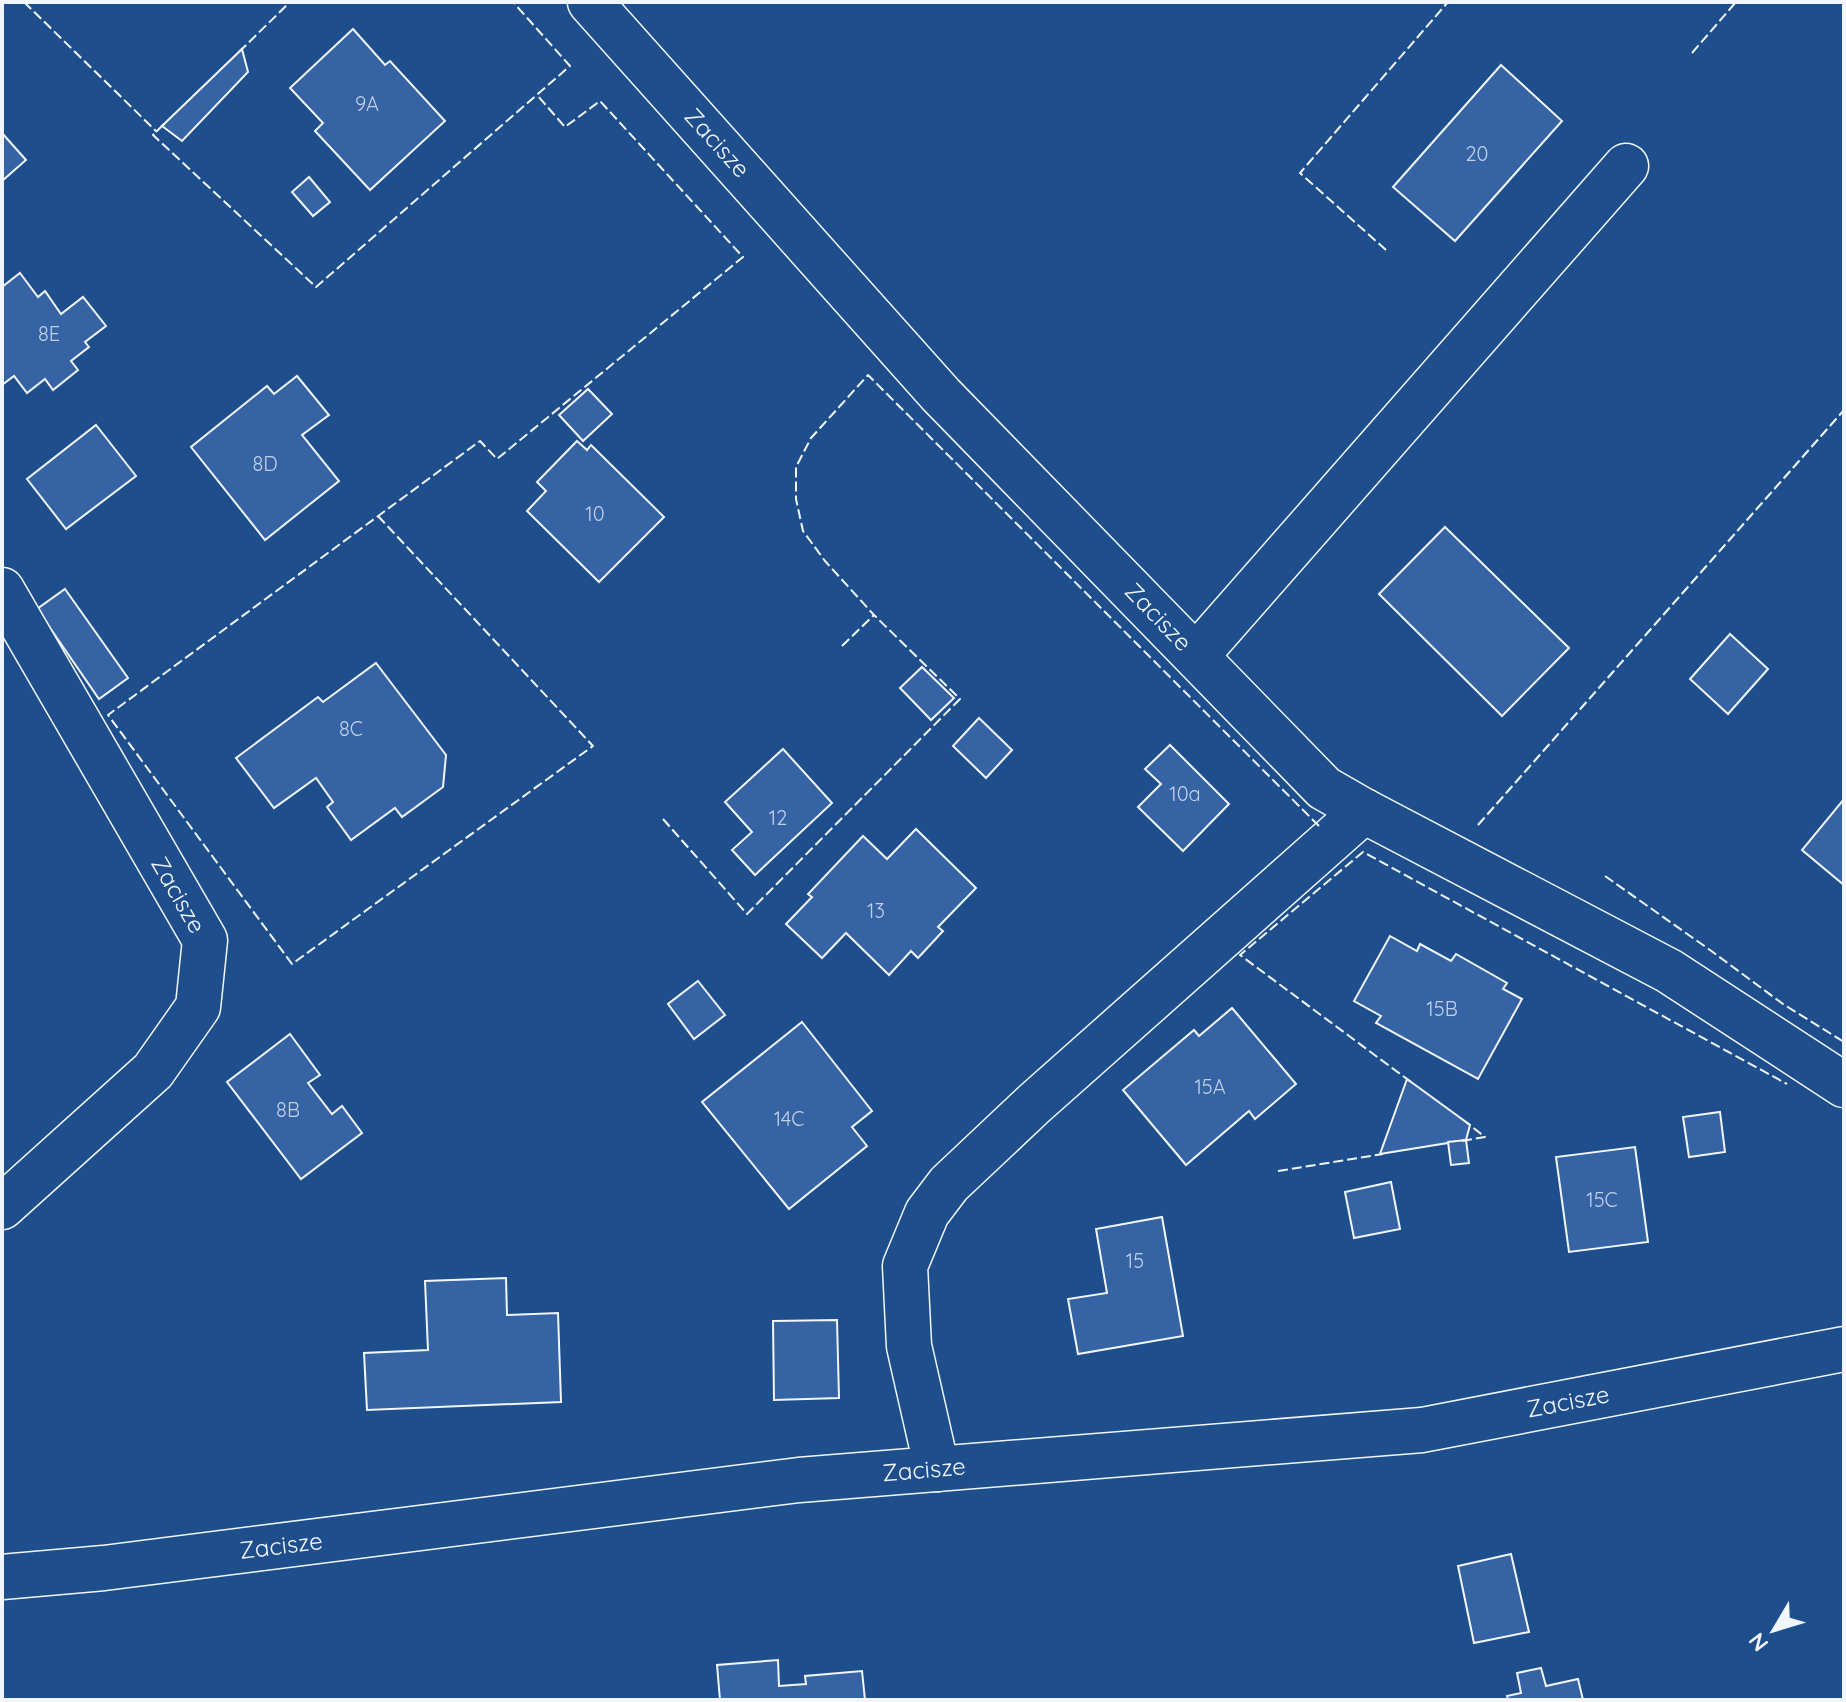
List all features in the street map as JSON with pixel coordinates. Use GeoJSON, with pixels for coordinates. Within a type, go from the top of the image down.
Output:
{"type":"FeatureCollection","features":[{"type":"Feature","properties":{"kind":"street","name":"Zacisze"},"geometry":{"type":"LineString","coordinates":[[590,2],[941,395],[1324,788],[1669,971],[1844,1085]]}},
{"type":"Feature","properties":{"kind":"street"},"geometry":{"type":"LineString","coordinates":[[1196,656],[1626,166]]}},
{"type":"Feature","properties":{"kind":"street","name":"Zacisze"},"geometry":{"type":"LineString","coordinates":[[2,590],[205,940],[198,1007],[153,1071],[2,1207]]}},
{"type":"Feature","properties":{"kind":"street"},"geometry":{"type":"LineString","coordinates":[[937,1469],[909,1346],[905,1266],[927,1213],[949,1184],[1035,1103],[1364,811]]}},
{"type":"Feature","properties":{"kind":"street","name":"Zacisze"},"geometry":{"type":"LineString","coordinates":[[2,1577],[104,1568],[799,1480],[1422,1430],[1844,1349]]}},
{"type":"Feature","properties":{"kind":"building"},"geometry":{"type":"Polygon","coordinates":[[[353,29],[385,65],[390,61],[445,121],[370,190],[315,131],[323,123],[290,88],[353,29]]]}},
{"type":"Feature","properties":{"kind":"building"},"geometry":{"type":"Polygon","coordinates":[[[242,49],[248,72],[182,141],[162,126],[242,49]]]}},
{"type":"Feature","properties":{"kind":"building"},"geometry":{"type":"Polygon","coordinates":[[[1501,65],[1562,121],[1455,241],[1393,187],[1501,65]]]}},
{"type":"Feature","properties":{"kind":"building"},"geometry":{"type":"Polygon","coordinates":[[[2,133],[26,160],[2,181],[2,133]]]}},
{"type":"Feature","properties":{"kind":"building"},"geometry":{"type":"Polygon","coordinates":[[[309,177],[330,202],[313,216],[292,192],[309,177]]]}},
{"type":"Feature","properties":{"kind":"building"},"geometry":{"type":"Polygon","coordinates":[[[20,273],[38,297],[45,291],[61,314],[83,297],[106,326],[85,342],[89,347],[71,361],[78,370],[53,390],[45,379],[27,393],[14,376],[2,385],[2,287],[20,273]]]}},
{"type":"Feature","properties":{"kind":"building"},"geometry":{"type":"Polygon","coordinates":[[[297,376],[329,415],[302,435],[339,481],[265,540],[191,447],[267,386],[274,394],[297,376]]]}},
{"type":"Feature","properties":{"kind":"building"},"geometry":{"type":"Polygon","coordinates":[[[588,389],[612,414],[583,441],[559,415],[588,389]]]}},
{"type":"Feature","properties":{"kind":"building"},"geometry":{"type":"Polygon","coordinates":[[[96,425],[136,476],[66,529],[27,479],[96,425]]]}},
{"type":"Feature","properties":{"kind":"building"},"geometry":{"type":"Polygon","coordinates":[[[577,441],[587,450],[591,445],[664,517],[599,582],[527,511],[546,491],[537,482],[577,441]]]}},
{"type":"Feature","properties":{"kind":"building"},"geometry":{"type":"Polygon","coordinates":[[[1445,527],[1569,648],[1502,716],[1379,594],[1445,527]]]}},
{"type":"Feature","properties":{"kind":"building"},"geometry":{"type":"Polygon","coordinates":[[[65,589],[128,678],[99,699],[37,609],[65,589]]]}},
{"type":"Feature","properties":{"kind":"building"},"geometry":{"type":"Polygon","coordinates":[[[1730,634],[1768,669],[1728,714],[1690,679],[1730,634]]]}},
{"type":"Feature","properties":{"kind":"building"},"geometry":{"type":"Polygon","coordinates":[[[376,663],[446,755],[443,787],[402,817],[395,808],[351,840],[327,807],[333,802],[316,778],[274,808],[236,758],[318,697],[323,702],[376,663]]]}},
{"type":"Feature","properties":{"kind":"building"},"geometry":{"type":"Polygon","coordinates":[[[922,667],[954,698],[931,720],[900,688],[922,667]]]}},
{"type":"Feature","properties":{"kind":"building"},"geometry":{"type":"Polygon","coordinates":[[[979,718],[1012,750],[986,778],[953,746],[979,718]]]}},
{"type":"Feature","properties":{"kind":"building"},"geometry":{"type":"Polygon","coordinates":[[[1170,745],[1229,804],[1183,851],[1138,807],[1161,784],[1145,769],[1170,745]]]}},
{"type":"Feature","properties":{"kind":"building"},"geometry":{"type":"Polygon","coordinates":[[[783,749],[832,803],[755,875],[732,850],[752,832],[725,802],[783,749]]]}},
{"type":"Feature","properties":{"kind":"building"},"geometry":{"type":"Polygon","coordinates":[[[1844,799],[1844,885],[1802,850],[1844,799]]]}},
{"type":"Feature","properties":{"kind":"building"},"geometry":{"type":"Polygon","coordinates":[[[916,829],[976,888],[938,927],[943,931],[918,958],[911,951],[889,975],[846,933],[822,958],[786,924],[812,897],[808,894],[863,836],[887,859],[916,829]]]}},
{"type":"Feature","properties":{"kind":"building"},"geometry":{"type":"Polygon","coordinates":[[[1390,936],[1417,951],[1420,944],[1451,961],[1456,954],[1507,983],[1503,989],[1522,999],[1478,1079],[1376,1023],[1381,1016],[1354,1001],[1390,936]]]}},
{"type":"Feature","properties":{"kind":"building"},"geometry":{"type":"Polygon","coordinates":[[[698,981],[725,1015],[694,1039],[668,1004],[698,981]]]}},
{"type":"Feature","properties":{"kind":"building"},"geometry":{"type":"Polygon","coordinates":[[[1232,1008],[1296,1084],[1255,1119],[1249,1111],[1186,1165],[1123,1090],[1194,1030],[1199,1036],[1232,1008]]]}},
{"type":"Feature","properties":{"kind":"building"},"geometry":{"type":"Polygon","coordinates":[[[802,1022],[872,1111],[852,1127],[867,1146],[789,1209],[702,1102],[802,1022]]]}},
{"type":"Feature","properties":{"kind":"building"},"geometry":{"type":"Polygon","coordinates":[[[290,1034],[320,1075],[308,1083],[332,1114],[342,1106],[362,1133],[301,1179],[227,1082],[290,1034]]]}},
{"type":"Feature","properties":{"kind":"building"},"geometry":{"type":"Polygon","coordinates":[[[1407,1079],[1470,1125],[1466,1140],[1380,1154],[1407,1079]]]}},
{"type":"Feature","properties":{"kind":"building"},"geometry":{"type":"Polygon","coordinates":[[[1720,1112],[1725,1152],[1689,1157],[1683,1117],[1720,1112]]]}},
{"type":"Feature","properties":{"kind":"building"},"geometry":{"type":"Polygon","coordinates":[[[1466,1140],[1469,1163],[1451,1165],[1448,1142],[1466,1140]]]}},
{"type":"Feature","properties":{"kind":"building"},"geometry":{"type":"Polygon","coordinates":[[[1635,1147],[1648,1242],[1569,1252],[1556,1157],[1635,1147]]]}},
{"type":"Feature","properties":{"kind":"building"},"geometry":{"type":"Polygon","coordinates":[[[1391,1182],[1400,1229],[1354,1238],[1345,1192],[1391,1182]]]}},
{"type":"Feature","properties":{"kind":"building"},"geometry":{"type":"Polygon","coordinates":[[[1162,1217],[1183,1336],[1078,1354],[1068,1299],[1107,1293],[1096,1229],[1162,1217]]]}},
{"type":"Feature","properties":{"kind":"building"},"geometry":{"type":"Polygon","coordinates":[[[506,1278],[507,1315],[558,1313],[561,1402],[367,1410],[364,1353],[428,1350],[425,1281],[506,1278]]]}},
{"type":"Feature","properties":{"kind":"building"},"geometry":{"type":"Polygon","coordinates":[[[837,1320],[839,1398],[774,1400],[773,1321],[837,1320]]]}},
{"type":"Feature","properties":{"kind":"building"},"geometry":{"type":"Polygon","coordinates":[[[1511,1554],[1529,1632],[1474,1643],[1458,1566],[1511,1554]]]}},
{"type":"Feature","properties":{"kind":"building"},"geometry":{"type":"Polygon","coordinates":[[[778,1660],[779,1686],[806,1684],[805,1676],[862,1671],[865,1700],[720,1700],[717,1665],[778,1660]]]}},
{"type":"Feature","properties":{"kind":"building"},"geometry":{"type":"Polygon","coordinates":[[[1541,1668],[1546,1686],[1578,1679],[1583,1700],[1508,1700],[1507,1696],[1521,1693],[1517,1673],[1541,1668]]]}},
{"type":"Feature","properties":{"kind":"fence"},"geometry":{"type":"LineString","coordinates":[[24,2],[157,132]]}},
{"type":"Feature","properties":{"kind":"fence"},"geometry":{"type":"LineString","coordinates":[[239,52],[290,2]]}},
{"type":"Feature","properties":{"kind":"fence"},"geometry":{"type":"LineString","coordinates":[[164,124],[153,135],[316,287],[570,66],[513,2]]}},
{"type":"Feature","properties":{"kind":"fence"},"geometry":{"type":"LineString","coordinates":[[1386,250],[1300,173],[1448,2]]}},
{"type":"Feature","properties":{"kind":"fence"},"geometry":{"type":"LineString","coordinates":[[1692,53],[1736,2]]}},
{"type":"Feature","properties":{"kind":"fence"},"geometry":{"type":"LineString","coordinates":[[378,516],[593,746],[292,964],[108,715],[480,441],[497,459],[743,257],[600,101],[565,127],[537,95]]}},
{"type":"Feature","properties":{"kind":"fence"},"geometry":{"type":"LineString","coordinates":[[663,819],[747,914],[960,699],[874,615],[825,561],[803,531],[796,499],[796,467],[811,438],[868,375],[1320,827]]}},
{"type":"Feature","properties":{"kind":"fence"},"geometry":{"type":"LineString","coordinates":[[1478,825],[1844,410]]}},
{"type":"Feature","properties":{"kind":"fence"},"geometry":{"type":"LineString","coordinates":[[842,646],[874,615]]}},
{"type":"Feature","properties":{"kind":"fence"},"geometry":{"type":"LineString","coordinates":[[1411,1082],[1240,955],[1363,852],[1787,1084]]}},
{"type":"Feature","properties":{"kind":"fence"},"geometry":{"type":"LineString","coordinates":[[1605,876],[1783,1004],[1844,1042]]}},
{"type":"Feature","properties":{"kind":"fence"},"geometry":{"type":"LineString","coordinates":[[1462,1141],[1485,1137],[1466,1122]]}},
{"type":"Feature","properties":{"kind":"fence"},"geometry":{"type":"LineString","coordinates":[[1278,1171],[1383,1154]]}}]}
